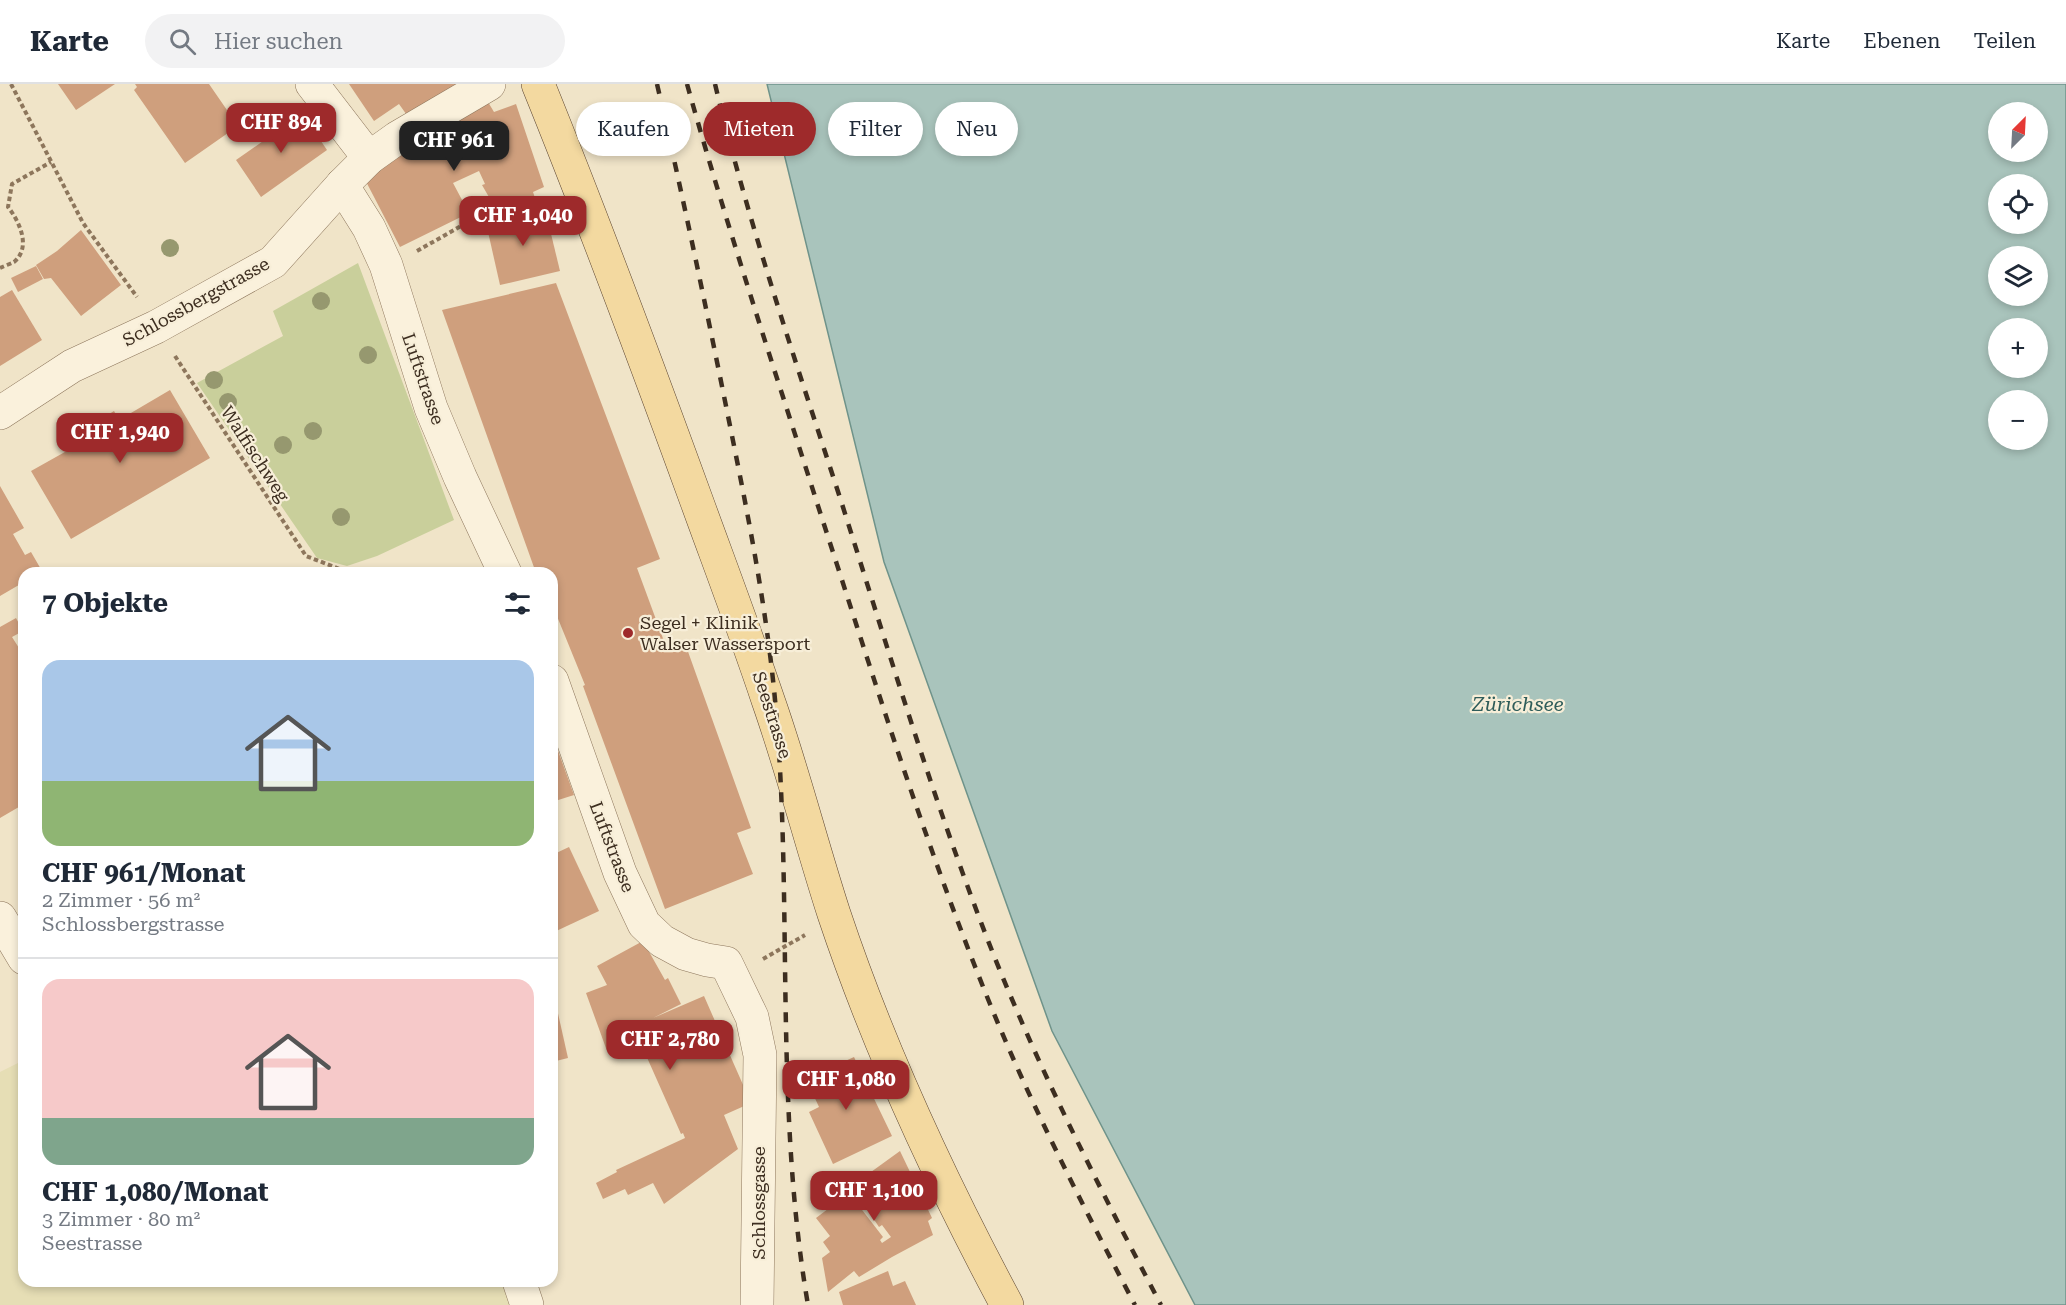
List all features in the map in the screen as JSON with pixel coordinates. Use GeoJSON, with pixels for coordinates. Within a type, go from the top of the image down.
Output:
{"type":"FeatureCollection","features":[{"type":"Feature","properties":{"kind":"main road","name":"Seestrasse"},"geometry":{"type":"LineString","coordinates":[[538,84],[581,191],[747,640],[777,726],[835,917],[902,1092],[1007,1305]]}},
{"type":"Feature","properties":{"kind":"street"},"geometry":{"type":"LineString","coordinates":[[312,84],[369,158]]}},
{"type":"Feature","properties":{"kind":"street","name":"Schlossbergstrasse"},"geometry":{"type":"LineString","coordinates":[[0,413],[72,366],[156,327],[273,262],[342,184],[369,158],[398,138],[489,84]]}},
{"type":"Feature","properties":{"kind":"street","name":"Luftstrasse"},"geometry":{"type":"LineString","coordinates":[[342,184],[369,228],[386,265],[431,408],[459,477],[502,567]]}},
{"type":"Feature","properties":{"kind":"street","name":"Luftstrasse"},"geometry":{"type":"LineString","coordinates":[[558,698],[620,873],[644,924],[662,941],[686,954],[726,963]]}},
{"type":"Feature","properties":{"kind":"street"},"geometry":{"type":"LineString","coordinates":[[0,918],[18,948]]}},
{"type":"Feature","properties":{"kind":"street","name":"Schlossgasse"},"geometry":{"type":"LineString","coordinates":[[726,963],[752,1017],[760,1054],[757,1305]]}},
{"type":"Feature","properties":{"kind":"street"},"geometry":{"type":"LineString","coordinates":[[521,1287],[527,1305]]}},
{"type":"Feature","properties":{"kind":"path"},"geometry":{"type":"LineString","coordinates":[[10,84],[83,223],[139,299]]}},
{"type":"Feature","properties":{"kind":"path"},"geometry":{"type":"LineString","coordinates":[[0,268],[15,261],[22,249],[23,234],[8,207],[12,184],[51,162]]}},
{"type":"Feature","properties":{"kind":"path"},"geometry":{"type":"LineString","coordinates":[[428,246],[477,217],[581,191]]}},
{"type":"Feature","properties":{"kind":"path","name":"Walfischweg"},"geometry":{"type":"LineString","coordinates":[[156,327],[306,556],[334,567]]}},
{"type":"Feature","properties":{"kind":"path"},"geometry":{"type":"LineString","coordinates":[[726,963],[764,959],[835,917]]}},
{"type":"Feature","properties":{"kind":"shaded area"},"geometry":{"type":"Polygon","coordinates":[[[18,1063],[18,1287],[509,1287],[513,1303],[509,1305],[0,1305],[0,1072],[18,1063]]]}},
{"type":"Feature","properties":{"kind":"green space"},"geometry":{"type":"Polygon","coordinates":[[[358,263],[454,520],[377,556],[347,566],[317,558],[197,383],[283,336],[273,311],[358,263]]]}},
{"type":"Feature","properties":{"kind":"water","name":"Zürichsee"},"geometry":{"type":"Polygon","coordinates":[[[767,84],[2066,84],[2066,1305],[1195,1305],[1052,1031],[884,562],[785,156],[816,156],[816,102],[771,102],[767,84]]]}},
{"type":"Feature","properties":{"kind":"building"},"geometry":{"type":"Polygon","coordinates":[[[58,84],[115,84],[76,110],[58,84]]]}},
{"type":"Feature","properties":{"kind":"building"},"geometry":{"type":"Polygon","coordinates":[[[135,84],[209,84],[238,126],[185,163],[134,90],[137,87],[135,84]]]}},
{"type":"Feature","properties":{"kind":"building"},"geometry":{"type":"Polygon","coordinates":[[[349,84],[460,84],[409,118],[399,104],[374,121],[349,84]]]}},
{"type":"Feature","properties":{"kind":"building"},"geometry":{"type":"Polygon","coordinates":[[[488,102],[494,112],[516,104],[544,187],[533,192],[535,198],[497,211],[482,185],[485,184],[479,171],[453,183],[469,213],[400,247],[360,170],[488,102]]]}},
{"type":"Feature","properties":{"kind":"building"},"geometry":{"type":"Polygon","coordinates":[[[302,113],[327,150],[261,197],[236,160],[266,139],[261,133],[276,122],[281,128],[302,113]]]}},
{"type":"Feature","properties":{"kind":"building"},"geometry":{"type":"Polygon","coordinates":[[[545,209],[560,271],[500,285],[486,223],[545,209]]]}},
{"type":"Feature","properties":{"kind":"building"},"geometry":{"type":"Polygon","coordinates":[[[81,230],[121,285],[81,316],[51,278],[44,279],[36,265],[57,251],[81,230]]]}},
{"type":"Feature","properties":{"kind":"building"},"geometry":{"type":"Polygon","coordinates":[[[36,266],[43,279],[18,292],[11,278],[36,266]]]}},
{"type":"Feature","properties":{"kind":"building"},"geometry":{"type":"Polygon","coordinates":[[[556,283],[660,559],[637,568],[668,652],[686,646],[751,828],[737,833],[753,874],[665,909],[583,686],[585,685],[558,619],[558,567],[534,567],[442,310],[556,283]]]}},
{"type":"Feature","properties":{"kind":"building"},"geometry":{"type":"Polygon","coordinates":[[[12,290],[42,340],[0,366],[0,297],[12,290]]]}},
{"type":"Feature","properties":{"kind":"building"},"geometry":{"type":"Polygon","coordinates":[[[170,390],[210,458],[71,539],[31,471],[97,434],[91,425],[114,411],[119,420],[170,390]]]}},
{"type":"Feature","properties":{"kind":"building"},"geometry":{"type":"Polygon","coordinates":[[[0,486],[24,528],[13,534],[25,555],[31,552],[40,567],[18,567],[18,586],[0,596],[0,486]]]}},
{"type":"Feature","properties":{"kind":"building"},"geometry":{"type":"Polygon","coordinates":[[[16,618],[18,622],[18,634],[12,637],[18,646],[18,808],[0,818],[0,627],[16,618]]]}},
{"type":"Feature","properties":{"kind":"building"},"geometry":{"type":"Polygon","coordinates":[[[558,751],[574,795],[558,800],[558,751]]]}},
{"type":"Feature","properties":{"kind":"building"},"geometry":{"type":"Polygon","coordinates":[[[569,847],[599,911],[558,930],[558,852],[569,847]]]}},
{"type":"Feature","properties":{"kind":"building"},"geometry":{"type":"Polygon","coordinates":[[[643,941],[665,980],[668,978],[681,1004],[653,1018],[704,996],[751,1103],[724,1115],[738,1149],[664,1204],[653,1183],[628,1195],[625,1189],[603,1199],[596,1183],[617,1172],[616,1170],[685,1138],[683,1133],[681,1134],[633,1026],[634,1032],[607,1051],[586,993],[607,985],[597,966],[643,941]]]}},
{"type":"Feature","properties":{"kind":"building"},"geometry":{"type":"Polygon","coordinates":[[[558,1013],[568,1058],[558,1060],[558,1013]]]}},
{"type":"Feature","properties":{"kind":"building"},"geometry":{"type":"Polygon","coordinates":[[[854,1057],[892,1136],[833,1164],[809,1112],[819,1107],[806,1079],[854,1057]]]}},
{"type":"Feature","properties":{"kind":"building"},"geometry":{"type":"Polygon","coordinates":[[[900,1151],[932,1218],[928,1221],[933,1235],[859,1277],[854,1271],[828,1292],[822,1258],[830,1252],[823,1242],[830,1236],[816,1218],[849,1193],[883,1237],[880,1240],[882,1243],[891,1237],[882,1225],[879,1227],[865,1206],[868,1204],[853,1185],[900,1151]]]}},
{"type":"Feature","properties":{"kind":"building"},"geometry":{"type":"Polygon","coordinates":[[[888,1271],[893,1286],[905,1281],[916,1305],[843,1305],[839,1292],[888,1271]]]}},
{"type":"Feature","properties":{"kind":"railway"},"geometry":{"type":"LineString","coordinates":[[657,84],[735,450],[769,645],[781,796],[791,1160],[808,1305]]}},
{"type":"Feature","properties":{"kind":"railway"},"geometry":{"type":"LineString","coordinates":[[687,84],[768,350],[879,696],[943,882],[990,1004],[1023,1081],[1135,1305]]}},
{"type":"Feature","properties":{"kind":"railway"},"geometry":{"type":"LineString","coordinates":[[715,84],[774,295],[911,722],[967,885],[1006,985],[1047,1078],[1161,1305]]}},
{"type":"Feature","properties":{"kind":"place","name":"Segel + Klinik Walser Wassersport"},"geometry":{"type":"Point","coordinates":[628,633]}}]}
